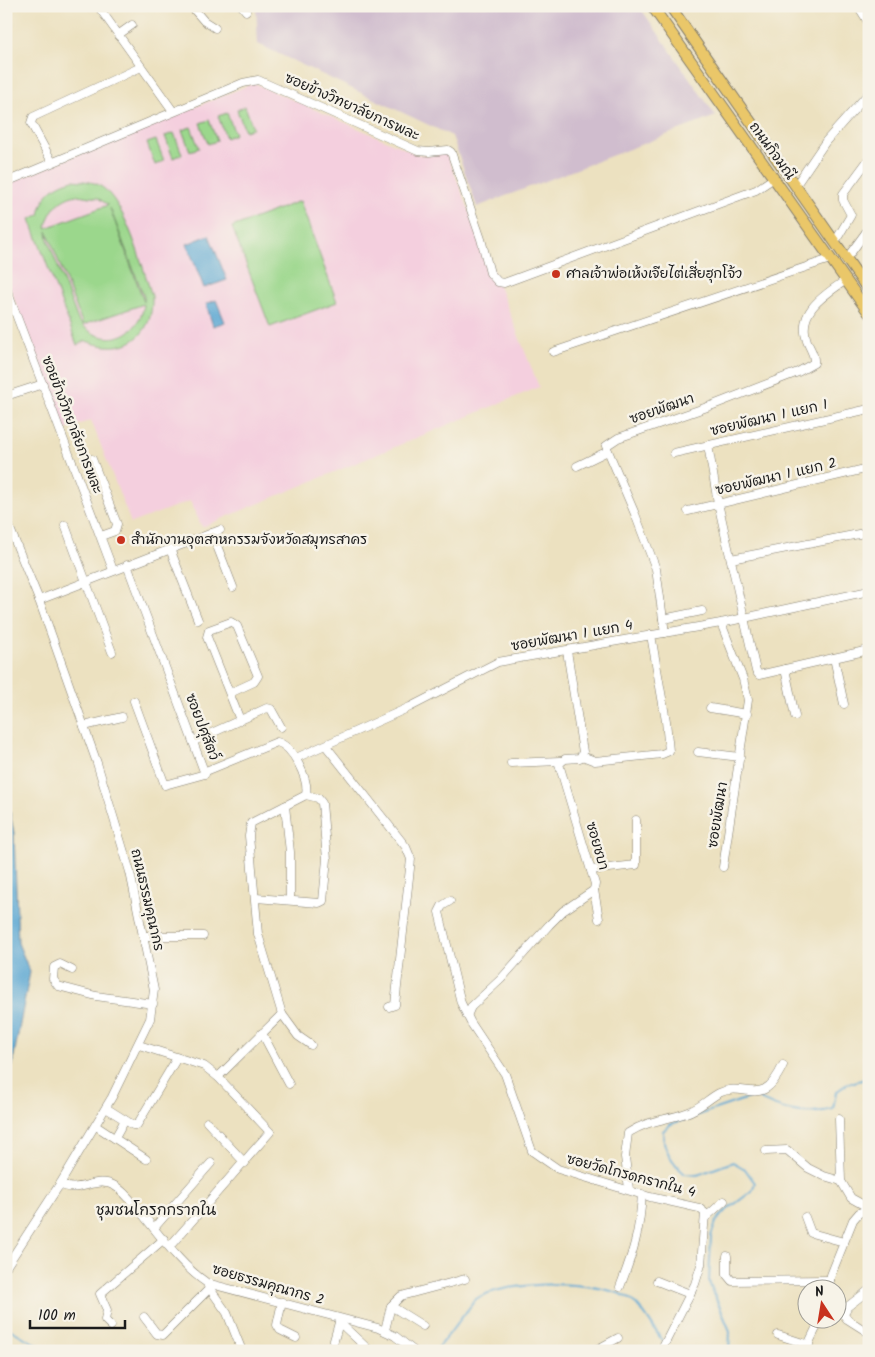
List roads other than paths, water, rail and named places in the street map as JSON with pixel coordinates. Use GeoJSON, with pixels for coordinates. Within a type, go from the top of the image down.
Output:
{"type":"FeatureCollection","features":[{"type":"Feature","properties":{"kind":"main road","name":"ถนนกิจมณี"},"geometry":{"type":"LineString","coordinates":[[652,6],[770,181],[869,313]]}},
{"type":"Feature","properties":{"kind":"main road","name":"ถนนกิจมณี"},"geometry":{"type":"LineString","coordinates":[[670,6],[869,290]]}},
{"type":"Feature","properties":{"kind":"street"},"geometry":{"type":"LineString","coordinates":[[98,6],[173,112]]}},
{"type":"Feature","properties":{"kind":"street"},"geometry":{"type":"LineString","coordinates":[[191,6],[204,21],[215,28]]}},
{"type":"Feature","properties":{"kind":"street"},"geometry":{"type":"LineString","coordinates":[[858,6],[869,23]]}},
{"type":"Feature","properties":{"kind":"street"},"geometry":{"type":"LineString","coordinates":[[118,35],[132,25]]}},
{"type":"Feature","properties":{"kind":"street"},"geometry":{"type":"LineString","coordinates":[[52,162],[31,124],[33,117],[141,67]]}},
{"type":"Feature","properties":{"kind":"street","name":"ซอยข้างวิทยาลัยการพละ"},"geometry":{"type":"LineString","coordinates":[[6,182],[244,83],[258,80],[418,151],[448,150],[451,152],[482,239],[490,273],[498,282],[504,283],[756,190],[770,181]]}},
{"type":"Feature","properties":{"kind":"street"},"geometry":{"type":"LineString","coordinates":[[796,185],[826,141],[869,93]]}},
{"type":"Feature","properties":{"kind":"street"},"geometry":{"type":"LineString","coordinates":[[836,242],[851,215],[843,200],[843,194],[869,159]]}},
{"type":"Feature","properties":{"kind":"street"},"geometry":{"type":"LineString","coordinates":[[846,258],[869,228]]}},
{"type":"Feature","properties":{"kind":"street"},"geometry":{"type":"LineString","coordinates":[[553,352],[830,259]]}},
{"type":"Feature","properties":{"kind":"street","name":"ซอยพัฒนา"},"geometry":{"type":"LineString","coordinates":[[608,451],[606,446],[608,443],[618,438],[721,402],[798,372],[814,363],[814,353],[806,340],[805,324],[810,309],[823,296],[846,280]]}},
{"type":"Feature","properties":{"kind":"street","name":"ซอยข้างวิทยาลัยการพละ"},"geometry":{"type":"LineString","coordinates":[[6,288],[113,570]]}},
{"type":"Feature","properties":{"kind":"street"},"geometry":{"type":"LineString","coordinates":[[6,396],[43,384]]}},
{"type":"Feature","properties":{"kind":"street","name":"ซอยพัฒนา 1 แยก 1"},"geometry":{"type":"LineString","coordinates":[[674,453],[869,409]]}},
{"type":"Feature","properties":{"kind":"street"},"geometry":{"type":"LineString","coordinates":[[708,445],[718,503],[756,671],[759,675],[869,650]]}},
{"type":"Feature","properties":{"kind":"street"},"geometry":{"type":"LineString","coordinates":[[577,466],[608,451],[656,569],[665,632]]}},
{"type":"Feature","properties":{"kind":"street"},"geometry":{"type":"LineString","coordinates":[[92,459],[118,524],[115,531],[101,536]]}},
{"type":"Feature","properties":{"kind":"street","name":"ซอยพัฒนา 1 แยก 2"},"geometry":{"type":"LineString","coordinates":[[688,511],[869,468]]}},
{"type":"Feature","properties":{"kind":"street","name":"ถนนธรรมคุณากร"},"geometry":{"type":"LineString","coordinates":[[6,519],[39,600],[84,726],[130,872],[154,990],[154,1004],[150,1019],[139,1045],[106,1108],[60,1184],[6,1267]]}},
{"type":"Feature","properties":{"kind":"street"},"geometry":{"type":"LineString","coordinates":[[65,525],[87,580],[112,652]]}},
{"type":"Feature","properties":{"kind":"street"},"geometry":{"type":"LineString","coordinates":[[39,600],[216,532],[233,587]]}},
{"type":"Feature","properties":{"kind":"street"},"geometry":{"type":"LineString","coordinates":[[731,559],[869,532]]}},
{"type":"Feature","properties":{"kind":"street"},"geometry":{"type":"LineString","coordinates":[[170,549],[198,620]]}},
{"type":"Feature","properties":{"kind":"street","name":"ซอยปศุสัตว์"},"geometry":{"type":"LineString","coordinates":[[127,565],[206,771],[202,776],[165,785],[134,701]]}},
{"type":"Feature","properties":{"kind":"street","name":"ซอยพัฒนา 1 แยก 4"},"geometry":{"type":"LineString","coordinates":[[296,758],[326,746],[490,665],[507,660],[721,623],[869,591]]}},
{"type":"Feature","properties":{"kind":"street"},"geometry":{"type":"LineString","coordinates":[[663,619],[702,611]]}},
{"type":"Feature","properties":{"kind":"street"},"geometry":{"type":"LineString","coordinates":[[230,693],[254,682],[258,676],[237,626],[232,622],[208,630],[207,633],[240,720]]}},
{"type":"Feature","properties":{"kind":"street","name":"ซอยพัฒนา"},"geometry":{"type":"LineString","coordinates":[[721,623],[748,700],[723,867]]}},
{"type":"Feature","properties":{"kind":"street"},"geometry":{"type":"LineString","coordinates":[[511,763],[560,761],[582,756],[595,761],[662,754],[669,751],[666,721],[651,635]]}},
{"type":"Feature","properties":{"kind":"street"},"geometry":{"type":"LineString","coordinates":[[567,651],[582,756]]}},
{"type":"Feature","properties":{"kind":"street"},"geometry":{"type":"LineString","coordinates":[[834,658],[844,704]]}},
{"type":"Feature","properties":{"kind":"street"},"geometry":{"type":"LineString","coordinates":[[784,669],[795,716]]}},
{"type":"Feature","properties":{"kind":"street"},"geometry":{"type":"LineString","coordinates":[[194,741],[267,708],[271,709],[281,727]]}},
{"type":"Feature","properties":{"kind":"street"},"geometry":{"type":"LineString","coordinates":[[710,708],[747,714]]}},
{"type":"Feature","properties":{"kind":"street"},"geometry":{"type":"LineString","coordinates":[[84,726],[122,717]]}},
{"type":"Feature","properties":{"kind":"street"},"geometry":{"type":"LineString","coordinates":[[206,771],[276,742],[288,748],[296,758],[307,789],[306,795]]}},
{"type":"Feature","properties":{"kind":"street"},"geometry":{"type":"LineString","coordinates":[[326,746],[406,848],[411,859],[395,1005],[389,1007]]}},
{"type":"Feature","properties":{"kind":"street"},"geometry":{"type":"LineString","coordinates":[[698,752],[740,757]]}},
{"type":"Feature","properties":{"kind":"street","name":"ซอยชบา"},"geometry":{"type":"LineString","coordinates":[[467,1015],[472,1007],[501,979],[563,911],[594,890],[560,767],[560,761]]}},
{"type":"Feature","properties":{"kind":"street"},"geometry":{"type":"LineString","coordinates":[[256,898],[319,903],[325,897],[327,859],[322,803],[318,798],[306,795],[251,823],[249,836],[258,934],[282,1014],[298,1036],[311,1045]]}},
{"type":"Feature","properties":{"kind":"street"},"geometry":{"type":"LineString","coordinates":[[286,806],[290,852],[290,900]]}},
{"type":"Feature","properties":{"kind":"street"},"geometry":{"type":"LineString","coordinates":[[590,870],[636,865],[636,820]]}},
{"type":"Feature","properties":{"kind":"street"},"geometry":{"type":"LineString","coordinates":[[594,890],[599,920]]}},
{"type":"Feature","properties":{"kind":"street","name":"ซอยวัดโกรดกรากใน 4"},"geometry":{"type":"LineString","coordinates":[[450,901],[442,906],[439,912],[461,1003],[505,1074],[532,1151],[558,1169],[642,1194],[699,1208],[705,1213],[700,1265],[690,1294],[662,1350]]}},
{"type":"Feature","properties":{"kind":"street"},"geometry":{"type":"LineString","coordinates":[[143,936],[203,936]]}},
{"type":"Feature","properties":{"kind":"street"},"geometry":{"type":"LineString","coordinates":[[72,970],[60,964],[54,967],[53,979],[58,986],[96,996],[154,1004]]}},
{"type":"Feature","properties":{"kind":"street"},"geometry":{"type":"LineString","coordinates":[[218,1077],[282,1014]]}},
{"type":"Feature","properties":{"kind":"street"},"geometry":{"type":"LineString","coordinates":[[262,1033],[289,1084]]}},
{"type":"Feature","properties":{"kind":"street"},"geometry":{"type":"LineString","coordinates":[[139,1045],[204,1066],[218,1077],[270,1132],[245,1163],[170,1246]]}},
{"type":"Feature","properties":{"kind":"street"},"geometry":{"type":"LineString","coordinates":[[106,1108],[133,1125],[137,1125],[177,1058]]}},
{"type":"Feature","properties":{"kind":"street"},"geometry":{"type":"LineString","coordinates":[[629,1189],[625,1157],[628,1133],[639,1126],[664,1117],[688,1113],[719,1093],[733,1090],[748,1093],[764,1090],[779,1073],[783,1065]]}},
{"type":"Feature","properties":{"kind":"street"},"geometry":{"type":"LineString","coordinates":[[830,1280],[856,1216],[869,1208],[851,1198],[841,1181],[840,1119]]}},
{"type":"Feature","properties":{"kind":"street"},"geometry":{"type":"LineString","coordinates":[[115,1138],[125,1120]]}},
{"type":"Feature","properties":{"kind":"street"},"geometry":{"type":"LineString","coordinates":[[207,1122],[245,1163]]}},
{"type":"Feature","properties":{"kind":"street"},"geometry":{"type":"LineString","coordinates":[[96,1126],[146,1159]]}},
{"type":"Feature","properties":{"kind":"street"},"geometry":{"type":"LineString","coordinates":[[766,1150],[787,1150],[808,1168],[824,1176],[841,1181]]}},
{"type":"Feature","properties":{"kind":"street"},"geometry":{"type":"LineString","coordinates":[[154,1228],[211,1163]]}},
{"type":"Feature","properties":{"kind":"street","name":"ซอยธรรมคุณากร 2"},"geometry":{"type":"LineString","coordinates":[[60,1184],[70,1189],[102,1182],[111,1184],[119,1189],[200,1278],[220,1287],[282,1302],[340,1320],[385,1330],[414,1351]]}},
{"type":"Feature","properties":{"kind":"street"},"geometry":{"type":"LineString","coordinates":[[620,1286],[633,1254],[640,1226],[642,1194]]}},
{"type":"Feature","properties":{"kind":"street"},"geometry":{"type":"LineString","coordinates":[[706,1217],[724,1201]]}},
{"type":"Feature","properties":{"kind":"street"},"geometry":{"type":"LineString","coordinates":[[805,1217],[811,1233],[844,1242]]}},
{"type":"Feature","properties":{"kind":"street"},"geometry":{"type":"LineString","coordinates":[[111,1326],[105,1320],[107,1310],[100,1294],[164,1239]]}},
{"type":"Feature","properties":{"kind":"street"},"geometry":{"type":"LineString","coordinates":[[727,1256],[727,1276],[732,1281],[798,1280]]}},
{"type":"Feature","properties":{"kind":"street"},"geometry":{"type":"LineString","coordinates":[[200,1278],[210,1288],[227,1313],[242,1351]]}},
{"type":"Feature","properties":{"kind":"street"},"geometry":{"type":"LineString","coordinates":[[385,1330],[391,1306],[401,1296],[465,1279]]}},
{"type":"Feature","properties":{"kind":"street"},"geometry":{"type":"LineString","coordinates":[[657,1281],[690,1294]]}},
{"type":"Feature","properties":{"kind":"street"},"geometry":{"type":"LineString","coordinates":[[144,1316],[157,1334],[163,1335],[210,1288]]}},
{"type":"Feature","properties":{"kind":"street"},"geometry":{"type":"LineString","coordinates":[[869,1290],[847,1307],[844,1315],[847,1320],[869,1333]]}},
{"type":"Feature","properties":{"kind":"street"},"geometry":{"type":"LineString","coordinates":[[282,1302],[277,1325],[280,1330],[296,1338]]}},
{"type":"Feature","properties":{"kind":"street"},"geometry":{"type":"LineString","coordinates":[[391,1306],[423,1326]]}},
{"type":"Feature","properties":{"kind":"street"},"geometry":{"type":"LineString","coordinates":[[331,1351],[340,1320],[370,1351]]}},
{"type":"Feature","properties":{"kind":"street"},"geometry":{"type":"LineString","coordinates":[[778,1335],[807,1348],[815,1330]]}},
{"type":"Feature","properties":{"kind":"street"},"geometry":{"type":"LineString","coordinates":[[594,1351],[618,1338]]}},
{"type":"Feature","properties":{"kind":"water"},"geometry":{"type":"Polygon","coordinates":[[[209,235],[227,280],[204,288],[187,244],[209,235]]]}},
{"type":"Feature","properties":{"kind":"water"},"geometry":{"type":"Polygon","coordinates":[[[216,300],[225,322],[213,326],[206,304],[216,300]]]}},
{"type":"Feature","properties":{"kind":"water"},"geometry":{"type":"Polygon","coordinates":[[[6,793],[14,833],[18,943],[30,972],[12,1066],[6,1080],[6,793]]]}},
{"type":"Feature","properties":{"kind":"waterway"},"geometry":{"type":"LineString","coordinates":[[729,1351],[730,1331],[709,1282],[711,1236],[716,1222],[723,1213],[752,1191],[755,1183],[745,1169],[733,1162],[697,1175],[685,1174],[669,1155],[664,1143],[663,1131],[671,1124],[754,1096],[792,1111],[812,1112],[833,1109],[836,1092],[847,1084],[869,1078]]}},
{"type":"Feature","properties":{"kind":"waterway"},"geometry":{"type":"LineString","coordinates":[[436,1351],[476,1299],[489,1293],[529,1285],[576,1285],[616,1292],[630,1299],[640,1308],[663,1341]]}},
{"type":"Feature","properties":{"kind":"waterway"},"geometry":{"type":"LineString","coordinates":[[6,1327],[48,1351]]}},
{"type":"Feature","properties":{"kind":"place","name":"ศาลเจ้าพ่อเห้งเจียไต่เสี่ยฮุกโจ้ว"},"geometry":{"type":"Point","coordinates":[556,274]}},
{"type":"Feature","properties":{"kind":"place","name":"สำนักงานอุตสาหกรรมจังหวัดสมุทรสาคร"},"geometry":{"type":"Point","coordinates":[121,540]}},
{"type":"Feature","properties":{"kind":"district","name":"ชุมชนโกรกกรากใน"},"geometry":{"type":"Point","coordinates":[156,1211]}}]}
